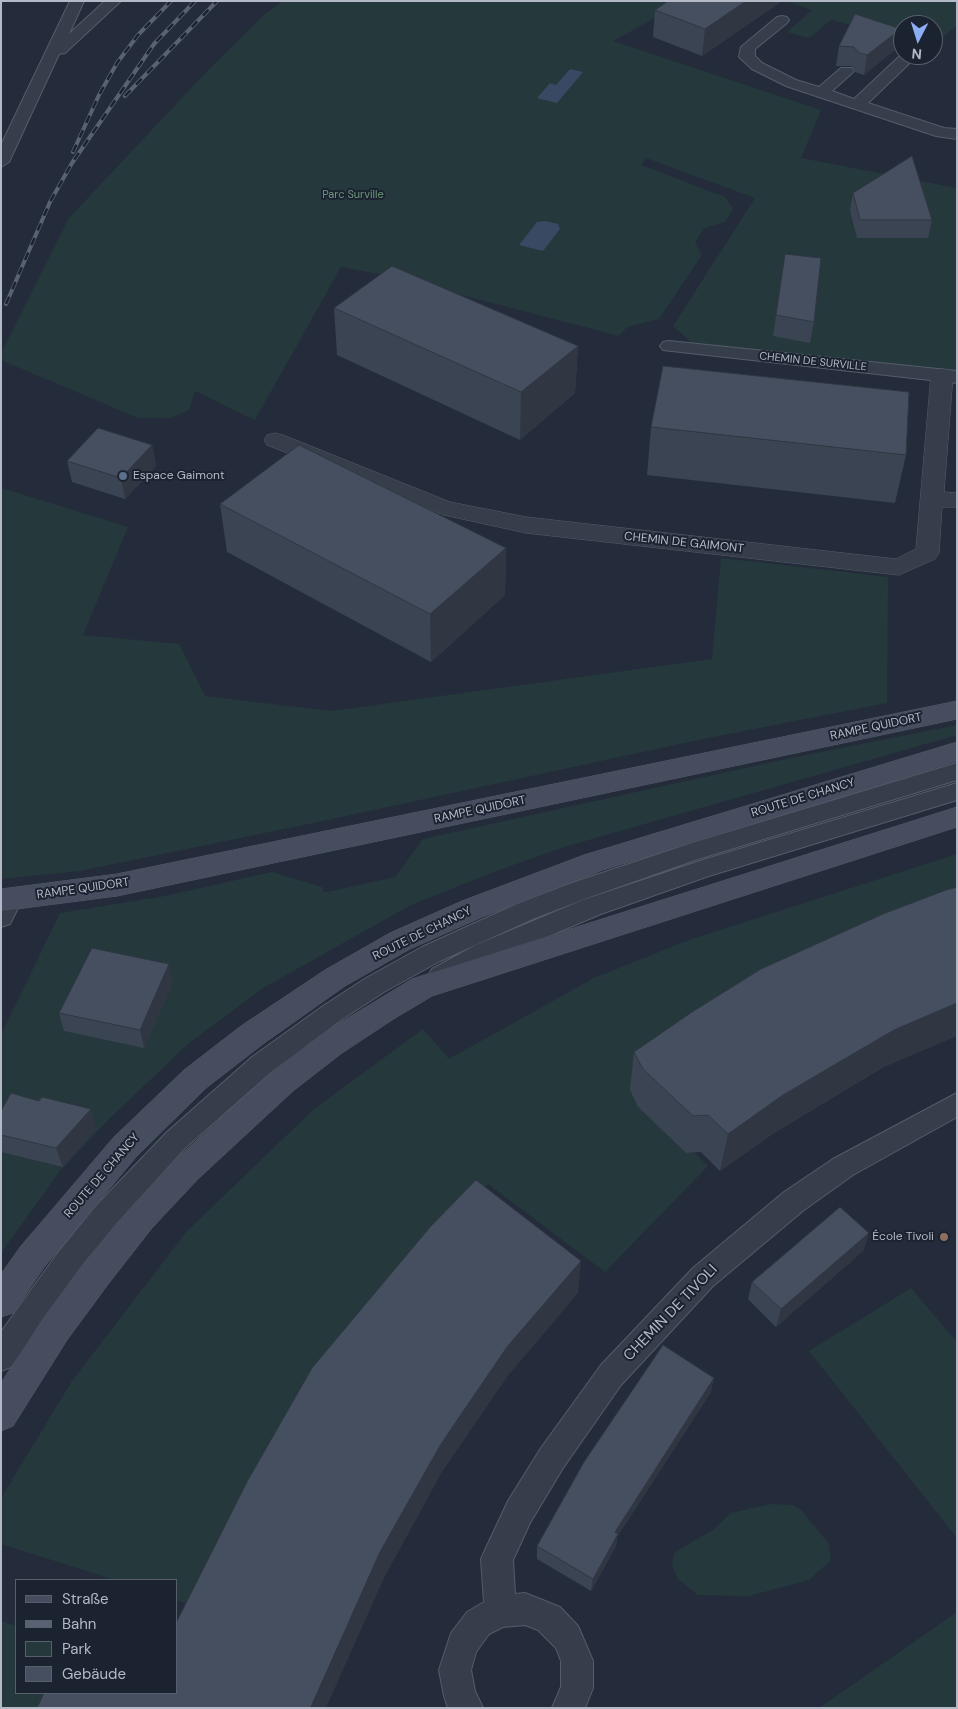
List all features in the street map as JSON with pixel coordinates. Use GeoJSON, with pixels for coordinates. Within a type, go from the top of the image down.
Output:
{"type":"FeatureCollection","features":[{"type":"Feature","properties":{"kind":"main road","name":"RAMPE QUIDORT"},"geometry":{"type":"LineString","coordinates":[[5,905],[117,885],[957,710]]}},
{"type":"Feature","properties":{"kind":"main road","name":"ROUTE DE CHANCY"},"geometry":{"type":"LineString","coordinates":[[1,1302],[33,1256],[125,1147],[202,1074],[252,1035],[335,978],[400,941],[472,909],[594,862],[957,751]]}},
{"type":"Feature","properties":{"kind":"main road"},"geometry":{"type":"LineString","coordinates":[[1,1414],[55,1329],[97,1272],[141,1218],[187,1169],[282,1082],[331,1044],[422,987],[957,817]]}},
{"type":"Feature","properties":{"kind":"street","name":"CHEMIN DE GAIMONT"},"geometry":{"type":"LineString","coordinates":[[274,440],[444,508],[526,525],[899,567],[927,553],[932,499],[949,376]]}},
{"type":"Feature","properties":{"kind":"street"},"geometry":{"type":"LineString","coordinates":[[932,499],[957,500]]}},
{"type":"Feature","properties":{"kind":"lane"},"geometry":{"type":"LineString","coordinates":[[1,162],[53,57],[78,1]]}},
{"type":"Feature","properties":{"kind":"lane"},"geometry":{"type":"LineString","coordinates":[[53,57],[114,1]]}},
{"type":"Feature","properties":{"kind":"lane"},"geometry":{"type":"LineString","coordinates":[[782,20],[754,40],[748,47],[747,57],[768,73],[821,93],[942,133],[957,134]]}},
{"type":"Feature","properties":{"kind":"lane"},"geometry":{"type":"LineString","coordinates":[[857,104],[899,65]]}},
{"type":"Feature","properties":{"kind":"lane"},"geometry":{"type":"LineString","coordinates":[[821,93],[846,71]]}},
{"type":"Feature","properties":{"kind":"lane","name":"CHEMIN DE SURVILLE"},"geometry":{"type":"LineString","coordinates":[[669,346],[949,376]]}},
{"type":"Feature","properties":{"kind":"lane"},"geometry":{"type":"LineString","coordinates":[[1,1357],[72,1256],[118,1202],[176,1140],[261,1065],[332,1013],[375,985],[431,954],[526,911],[589,887],[692,852],[957,772]]}},
{"type":"Feature","properties":{"kind":"lane"},"geometry":{"type":"LineString","coordinates":[[422,987],[485,952],[592,907],[703,869],[957,791]]}},
{"type":"Feature","properties":{"kind":"lane","name":"CHEMIN DE TIVOLI"},"geometry":{"type":"LineString","coordinates":[[500,1611],[497,1559],[519,1512],[552,1458],[611,1375],[703,1277],[794,1201],[843,1167],[957,1104]]}},
{"type":"Feature","properties":{"kind":"lane"},"geometry":{"type":"LineString","coordinates":[[467,1708],[460,1696],[455,1670],[462,1644],[478,1623],[500,1611],[524,1609],[549,1618],[567,1637],[577,1661],[577,1688],[568,1708]]}},
{"type":"Feature","properties":{"kind":"green space","name":"Parc Surville"},"geometry":{"type":"Polygon","coordinates":[[[283,1],[686,1],[613,41],[821,110],[801,158],[957,188],[957,371],[692,343],[673,326],[755,198],[646,158],[641,165],[725,197],[733,209],[725,222],[704,228],[695,242],[702,255],[659,319],[627,327],[619,336],[389,276],[341,267],[255,420],[195,391],[189,410],[171,418],[138,418],[1,360],[2,351],[69,218],[209,69],[265,14],[283,1]]]}},
{"type":"Feature","properties":{"kind":"green space"},"geometry":{"type":"Polygon","coordinates":[[[787,1],[957,1],[957,26],[943,36],[943,15],[893,15],[893,36],[831,20],[809,38],[787,32],[812,10],[787,1]]]}},
{"type":"Feature","properties":{"kind":"green space"},"geometry":{"type":"Polygon","coordinates":[[[5,489],[128,527],[83,635],[179,644],[205,696],[331,711],[712,659],[721,558],[888,577],[887,703],[703,739],[80,871],[1,879],[1,490],[5,489]]]}},
{"type":"Feature","properties":{"kind":"green space"},"geometry":{"type":"Polygon","coordinates":[[[957,725],[957,735],[564,847],[491,873],[411,905],[263,988],[189,1043],[106,1122],[60,1171],[1,1253],[1,1035],[60,913],[165,896],[272,872],[322,887],[324,892],[327,892],[395,877],[423,839],[786,759],[957,725]]]}},
{"type":"Feature","properties":{"kind":"green space"},"geometry":{"type":"Polygon","coordinates":[[[957,854],[957,914],[632,1090],[638,1107],[685,1152],[695,1153],[708,1166],[605,1272],[488,1184],[380,1301],[193,1605],[178,1601],[178,1579],[112,1579],[1,1544],[1,1498],[72,1381],[187,1231],[314,1109],[423,1029],[449,1059],[594,978],[689,940],[957,854]]]}},
{"type":"Feature","properties":{"kind":"green space"},"geometry":{"type":"Polygon","coordinates":[[[911,1288],[957,1342],[957,1538],[809,1351],[911,1288]]]}},
{"type":"Feature","properties":{"kind":"green space"},"geometry":{"type":"Polygon","coordinates":[[[770,1504],[793,1505],[802,1511],[829,1544],[831,1560],[809,1580],[749,1596],[698,1595],[678,1579],[672,1565],[674,1553],[714,1529],[731,1513],[770,1504]]]}},
{"type":"Feature","properties":{"kind":"green space"},"geometry":{"type":"Polygon","coordinates":[[[957,1612],[957,1708],[819,1708],[957,1612]]]}},
{"type":"Feature","properties":{"kind":"green space"},"geometry":{"type":"Polygon","coordinates":[[[1,1621],[15,1626],[15,1694],[68,1694],[61,1708],[1,1708],[1,1621]]]}},
{"type":"Feature","properties":{"kind":"water"},"geometry":{"type":"Polygon","coordinates":[[[570,69],[583,72],[557,103],[537,98],[550,83],[556,85],[570,69]]]}},
{"type":"Feature","properties":{"kind":"water"},"geometry":{"type":"Polygon","coordinates":[[[545,221],[558,224],[560,229],[543,251],[519,245],[537,222],[545,221]]]}},
{"type":"Feature","properties":{"kind":"building"},"geometry":{"type":"Polygon","coordinates":[[[668,1],[746,1],[705,29],[655,10],[668,1]]]}},
{"type":"Feature","properties":{"kind":"building"},"geometry":{"type":"Polygon","coordinates":[[[855,14],[893,26],[893,35],[867,55],[859,53],[854,47],[839,46],[855,14]]]}},
{"type":"Feature","properties":{"kind":"building"},"geometry":{"type":"Polygon","coordinates":[[[912,156],[932,220],[860,220],[853,193],[912,156]]]}},
{"type":"Feature","properties":{"kind":"building"},"geometry":{"type":"Polygon","coordinates":[[[785,254],[821,258],[814,322],[776,315],[785,254]]]}},
{"type":"Feature","properties":{"kind":"building"},"geometry":{"type":"Polygon","coordinates":[[[392,266],[578,346],[521,392],[334,308],[392,266]]]}},
{"type":"Feature","properties":{"kind":"building"},"geometry":{"type":"Polygon","coordinates":[[[663,366],[909,392],[906,455],[651,427],[663,366]]]}},
{"type":"Feature","properties":{"kind":"building"},"geometry":{"type":"Polygon","coordinates":[[[98,428],[152,445],[121,478],[67,461],[98,428]]]}},
{"type":"Feature","properties":{"kind":"building"},"geometry":{"type":"Polygon","coordinates":[[[299,445],[506,548],[430,614],[220,504],[299,445]]]}},
{"type":"Feature","properties":{"kind":"building"},"geometry":{"type":"Polygon","coordinates":[[[957,887],[957,1003],[894,1030],[783,1095],[728,1134],[708,1115],[693,1116],[643,1069],[634,1052],[692,1012],[761,969],[883,914],[957,887]]]}},
{"type":"Feature","properties":{"kind":"building"},"geometry":{"type":"Polygon","coordinates":[[[92,948],[169,964],[140,1030],[59,1013],[92,948]]]}},
{"type":"Feature","properties":{"kind":"building"},"geometry":{"type":"Polygon","coordinates":[[[11,1093],[39,1101],[42,1097],[91,1109],[56,1148],[1,1135],[1,1111],[11,1093]]]}},
{"type":"Feature","properties":{"kind":"building"},"geometry":{"type":"Polygon","coordinates":[[[476,1180],[581,1261],[507,1347],[441,1444],[380,1552],[311,1707],[313,1708],[37,1708],[44,1694],[178,1694],[178,1619],[248,1480],[312,1368],[431,1226],[476,1180]]]}},
{"type":"Feature","properties":{"kind":"building"},"geometry":{"type":"Polygon","coordinates":[[[840,1207],[869,1233],[781,1309],[752,1282],[840,1207]]]}},
{"type":"Feature","properties":{"kind":"building"},"geometry":{"type":"Polygon","coordinates":[[[663,1345],[714,1378],[615,1532],[618,1534],[593,1579],[537,1546],[584,1462],[663,1345]]]}},
{"type":"Feature","properties":{"kind":"railway"},"geometry":{"type":"LineString","coordinates":[[73,152],[99,95],[117,63],[138,35],[171,1]]}},
{"type":"Feature","properties":{"kind":"railway"},"geometry":{"type":"LineString","coordinates":[[6,304],[50,202],[72,163],[154,44],[195,1]]}},
{"type":"Feature","properties":{"kind":"railway"},"geometry":{"type":"LineString","coordinates":[[125,96],[217,1]]}},
{"type":"Feature","properties":{"kind":"place","name":"Espace Gaimont"},"geometry":{"type":"Point","coordinates":[123,476]}},
{"type":"Feature","properties":{"kind":"place","name":"École Tivoli"},"geometry":{"type":"Point","coordinates":[944,1237]}}]}
